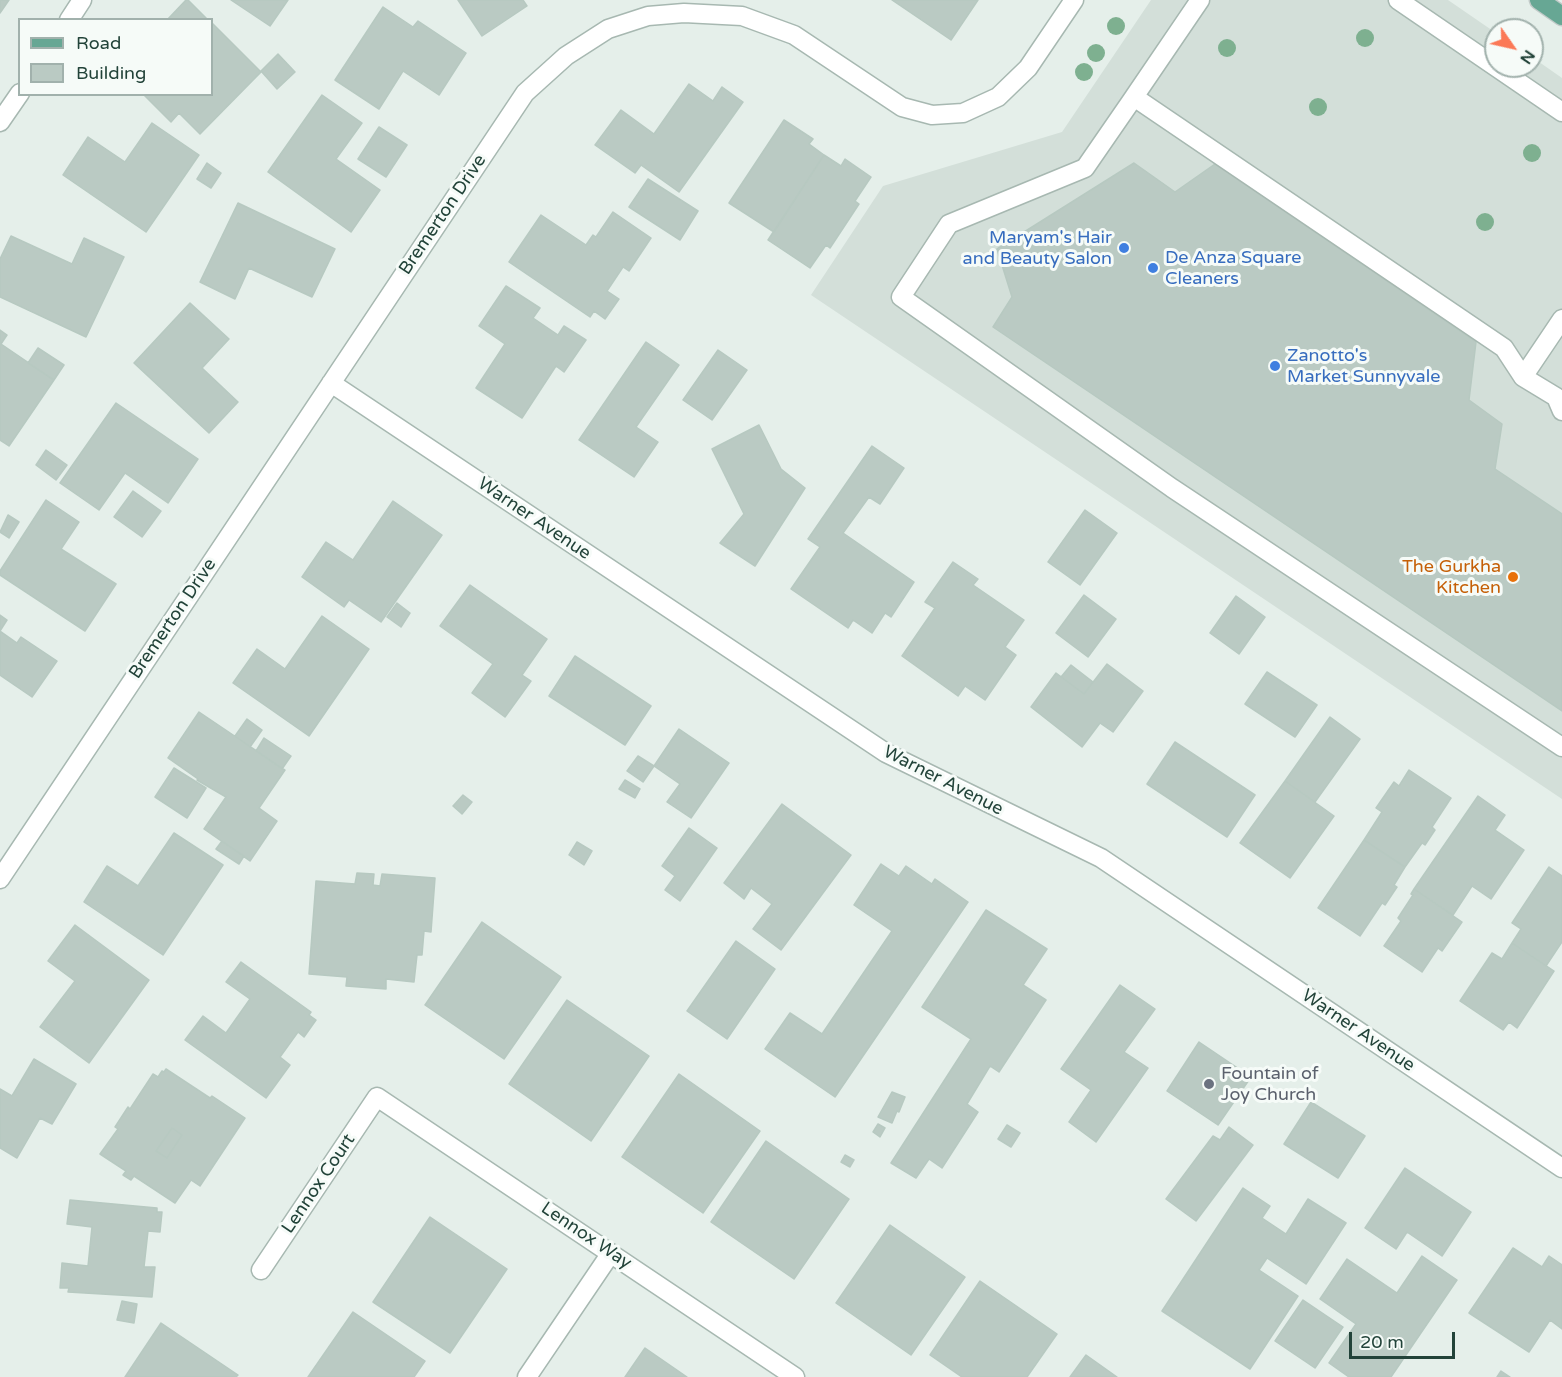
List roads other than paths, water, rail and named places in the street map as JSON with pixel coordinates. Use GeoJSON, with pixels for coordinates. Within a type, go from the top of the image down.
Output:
{"type":"FeatureCollection","features":[{"type":"Feature","properties":{"kind":"main road"},"geometry":{"type":"LineString","coordinates":[[1539,0],[1562,16]]}},
{"type":"Feature","properties":{"kind":"street"},"geometry":{"type":"LineString","coordinates":[[70,18],[82,0]]}},
{"type":"Feature","properties":{"kind":"street","name":"Bremerton Drive"},"geometry":{"type":"LineString","coordinates":[[0,879],[525,93],[566,56],[608,29],[648,16],[684,13],[742,16],[794,35],[902,107],[932,115],[963,113],[998,97],[1028,68],[1074,0]]}},
{"type":"Feature","properties":{"kind":"street"},"geometry":{"type":"LineString","coordinates":[[1200,0],[1085,168],[949,224],[902,297],[1172,488],[1562,747]]}},
{"type":"Feature","properties":{"kind":"street"},"geometry":{"type":"LineString","coordinates":[[1398,0],[1562,112]]}},
{"type":"Feature","properties":{"kind":"street"},"geometry":{"type":"LineString","coordinates":[[0,122],[18,96]]}},
{"type":"Feature","properties":{"kind":"street"},"geometry":{"type":"LineString","coordinates":[[1134,97],[1504,348],[1523,377],[1560,399]]}},
{"type":"Feature","properties":{"kind":"street"},"geometry":{"type":"LineString","coordinates":[[1523,377],[1562,319]]}},
{"type":"Feature","properties":{"kind":"street","name":"Warner Avenue"},"geometry":{"type":"LineString","coordinates":[[331,383],[886,753],[1101,858],[1562,1168]]}},
{"type":"Feature","properties":{"kind":"street","name":"Lennox Way"},"geometry":{"type":"LineString","coordinates":[[377,1097],[795,1377]]}},
{"type":"Feature","properties":{"kind":"street","name":"Lennox Court"},"geometry":{"type":"LineString","coordinates":[[261,1270],[377,1097]]}},
{"type":"Feature","properties":{"kind":"street"},"geometry":{"type":"LineString","coordinates":[[526,1377],[611,1253]]}},
{"type":"Feature","properties":{"kind":"place","name":"Maryam's Hair and Beauty Salon"},"geometry":{"type":"Point","coordinates":[1124,248]}},
{"type":"Feature","properties":{"kind":"place","name":"De Anza Square Cleaners"},"geometry":{"type":"Point","coordinates":[1153,268]}},
{"type":"Feature","properties":{"kind":"place","name":"Zanotto's Market Sunnyvale"},"geometry":{"type":"Point","coordinates":[1275,366]}},
{"type":"Feature","properties":{"kind":"place","name":"The Gurkha Kitchen"},"geometry":{"type":"Point","coordinates":[1513,577]}},
{"type":"Feature","properties":{"kind":"place","name":"Fountain of Joy Church"},"geometry":{"type":"Point","coordinates":[1209,1084]}}]}
